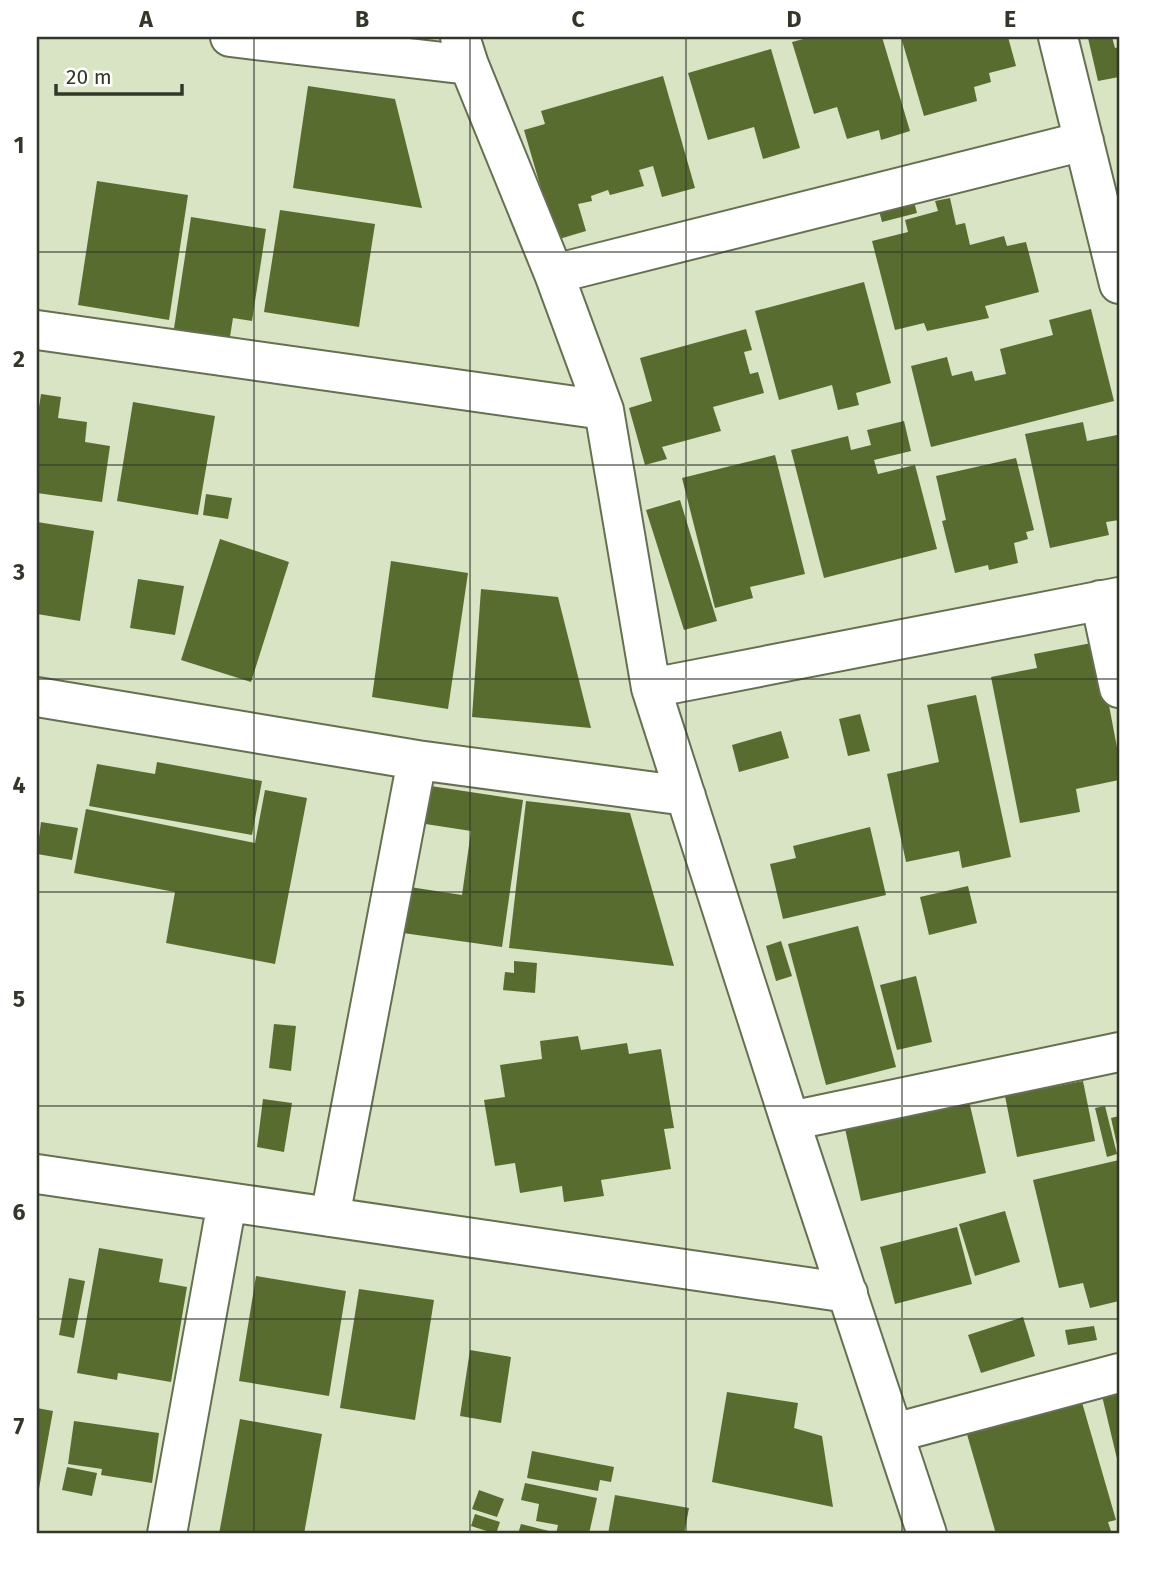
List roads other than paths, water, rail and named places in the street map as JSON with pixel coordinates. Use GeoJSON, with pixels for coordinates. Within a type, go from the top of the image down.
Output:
{"type":"FeatureCollection","features":[{"type":"Feature","properties":{"kind":"street"},"geometry":{"type":"LineString","coordinates":[[230,37],[464,51],[554,274],[604,410],[651,688],[790,1121],[928,1534]]}},
{"type":"Feature","properties":{"kind":"street"},"geometry":{"type":"LineString","coordinates":[[1058,37],[1084,141],[1114,238],[1119,284]]}},
{"type":"Feature","properties":{"kind":"street"},"geometry":{"type":"LineString","coordinates":[[554,274],[1084,141]]}},
{"type":"Feature","properties":{"kind":"street"},"geometry":{"type":"LineString","coordinates":[[37,330],[604,410]]}},
{"type":"Feature","properties":{"kind":"street"},"geometry":{"type":"LineString","coordinates":[[651,688],[1110,598],[1119,688]]}},
{"type":"Feature","properties":{"kind":"street"},"geometry":{"type":"LineString","coordinates":[[37,697],[417,760],[686,796]]}},
{"type":"Feature","properties":{"kind":"street"},"geometry":{"type":"LineString","coordinates":[[330,1217],[417,760]]}},
{"type":"Feature","properties":{"kind":"street"},"geometry":{"type":"LineString","coordinates":[[790,1121],[1119,1052]]}},
{"type":"Feature","properties":{"kind":"street"},"geometry":{"type":"LineString","coordinates":[[37,1174],[848,1293]]}},
{"type":"Feature","properties":{"kind":"street"},"geometry":{"type":"LineString","coordinates":[[167,1534],[227,1202]]}},
{"type":"Feature","properties":{"kind":"street"},"geometry":{"type":"LineString","coordinates":[[894,1433],[1119,1373]]}}]}
